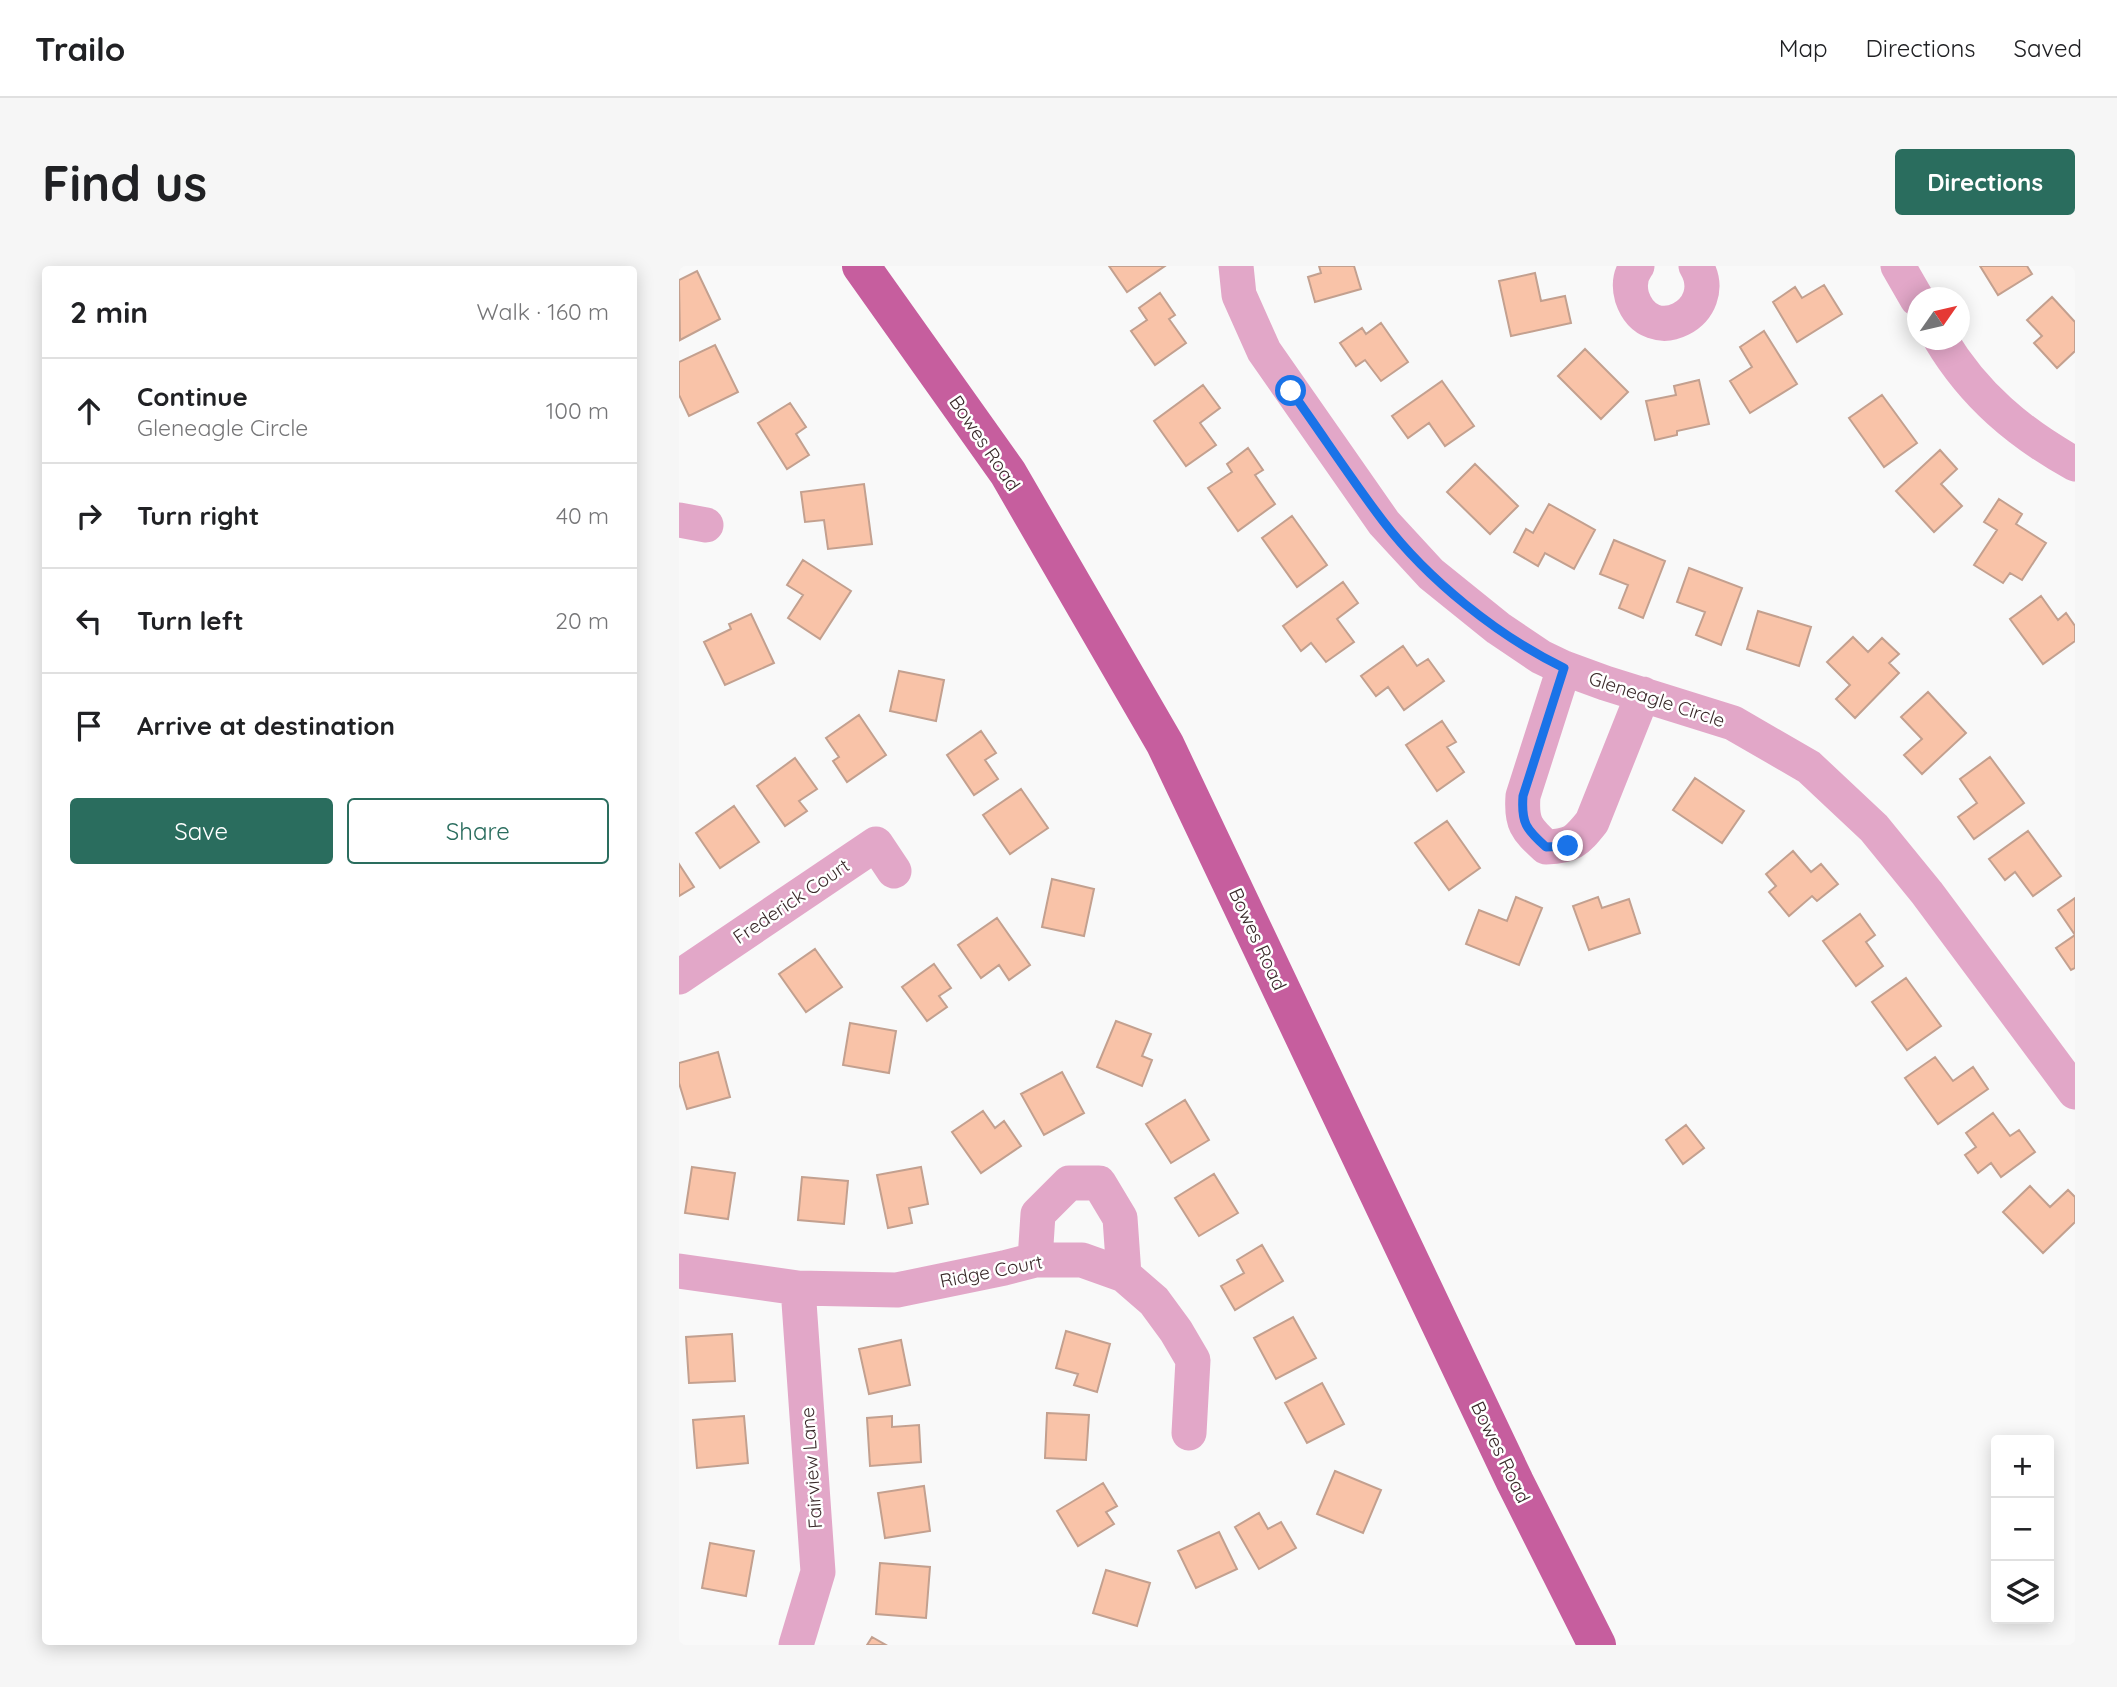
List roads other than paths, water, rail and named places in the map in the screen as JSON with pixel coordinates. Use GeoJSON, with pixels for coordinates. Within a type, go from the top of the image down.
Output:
{"type":"FeatureCollection","features":[{"type":"Feature","properties":{"kind":"main road","name":"Bowes Road"},"geometry":{"type":"LineString","coordinates":[[861,266],[1008,473],[1165,744],[1515,1482],[1597,1645]]}},
{"type":"Feature","properties":{"kind":"street","name":"Gleneagle Circle"},"geometry":{"type":"LineString","coordinates":[[1236,266],[1239,295],[1263,351],[1384,523],[1431,574],[1498,628],[1541,657],[1564,668],[1733,723],[1809,766],[1883,839],[1927,893],[2075,1092]]}},
{"type":"Feature","properties":{"kind":"street"},"geometry":{"type":"LineString","coordinates":[[1637,266],[1630,281],[1636,308],[1648,319],[1659,323],[1673,323],[1686,317],[1697,306],[1702,278],[1698,266]]}},
{"type":"Feature","properties":{"kind":"street"},"geometry":{"type":"LineString","coordinates":[[1898,266],[1910,287]]}},
{"type":"Feature","properties":{"kind":"street"},"geometry":{"type":"LineString","coordinates":[[1948,350],[1979,391],[2017,428],[2075,464]]}},
{"type":"Feature","properties":{"kind":"street"},"geometry":{"type":"LineString","coordinates":[[1564,668],[1523,796],[1521,815],[1532,834],[1546,847],[1568,846],[1581,836],[1592,822],[1643,694]]}},
{"type":"Feature","properties":{"kind":"street","name":"Frederick Court"},"geometry":{"type":"LineString","coordinates":[[679,978],[876,844],[894,871]]}},
{"type":"Feature","properties":{"kind":"street"},"geometry":{"type":"LineString","coordinates":[[1035,1260],[1038,1214],[1069,1183],[1099,1183],[1120,1218],[1125,1275]]}},
{"type":"Feature","properties":{"kind":"street","name":"Ridge Court"},"geometry":{"type":"LineString","coordinates":[[679,1271],[799,1288],[897,1290],[1035,1260],[1082,1260],[1125,1275],[1154,1301],[1176,1331],[1193,1360],[1189,1433]]}},
{"type":"Feature","properties":{"kind":"street","name":"Fairview Lane"},"geometry":{"type":"LineString","coordinates":[[796,1645],[818,1572],[799,1288]]}}]}
